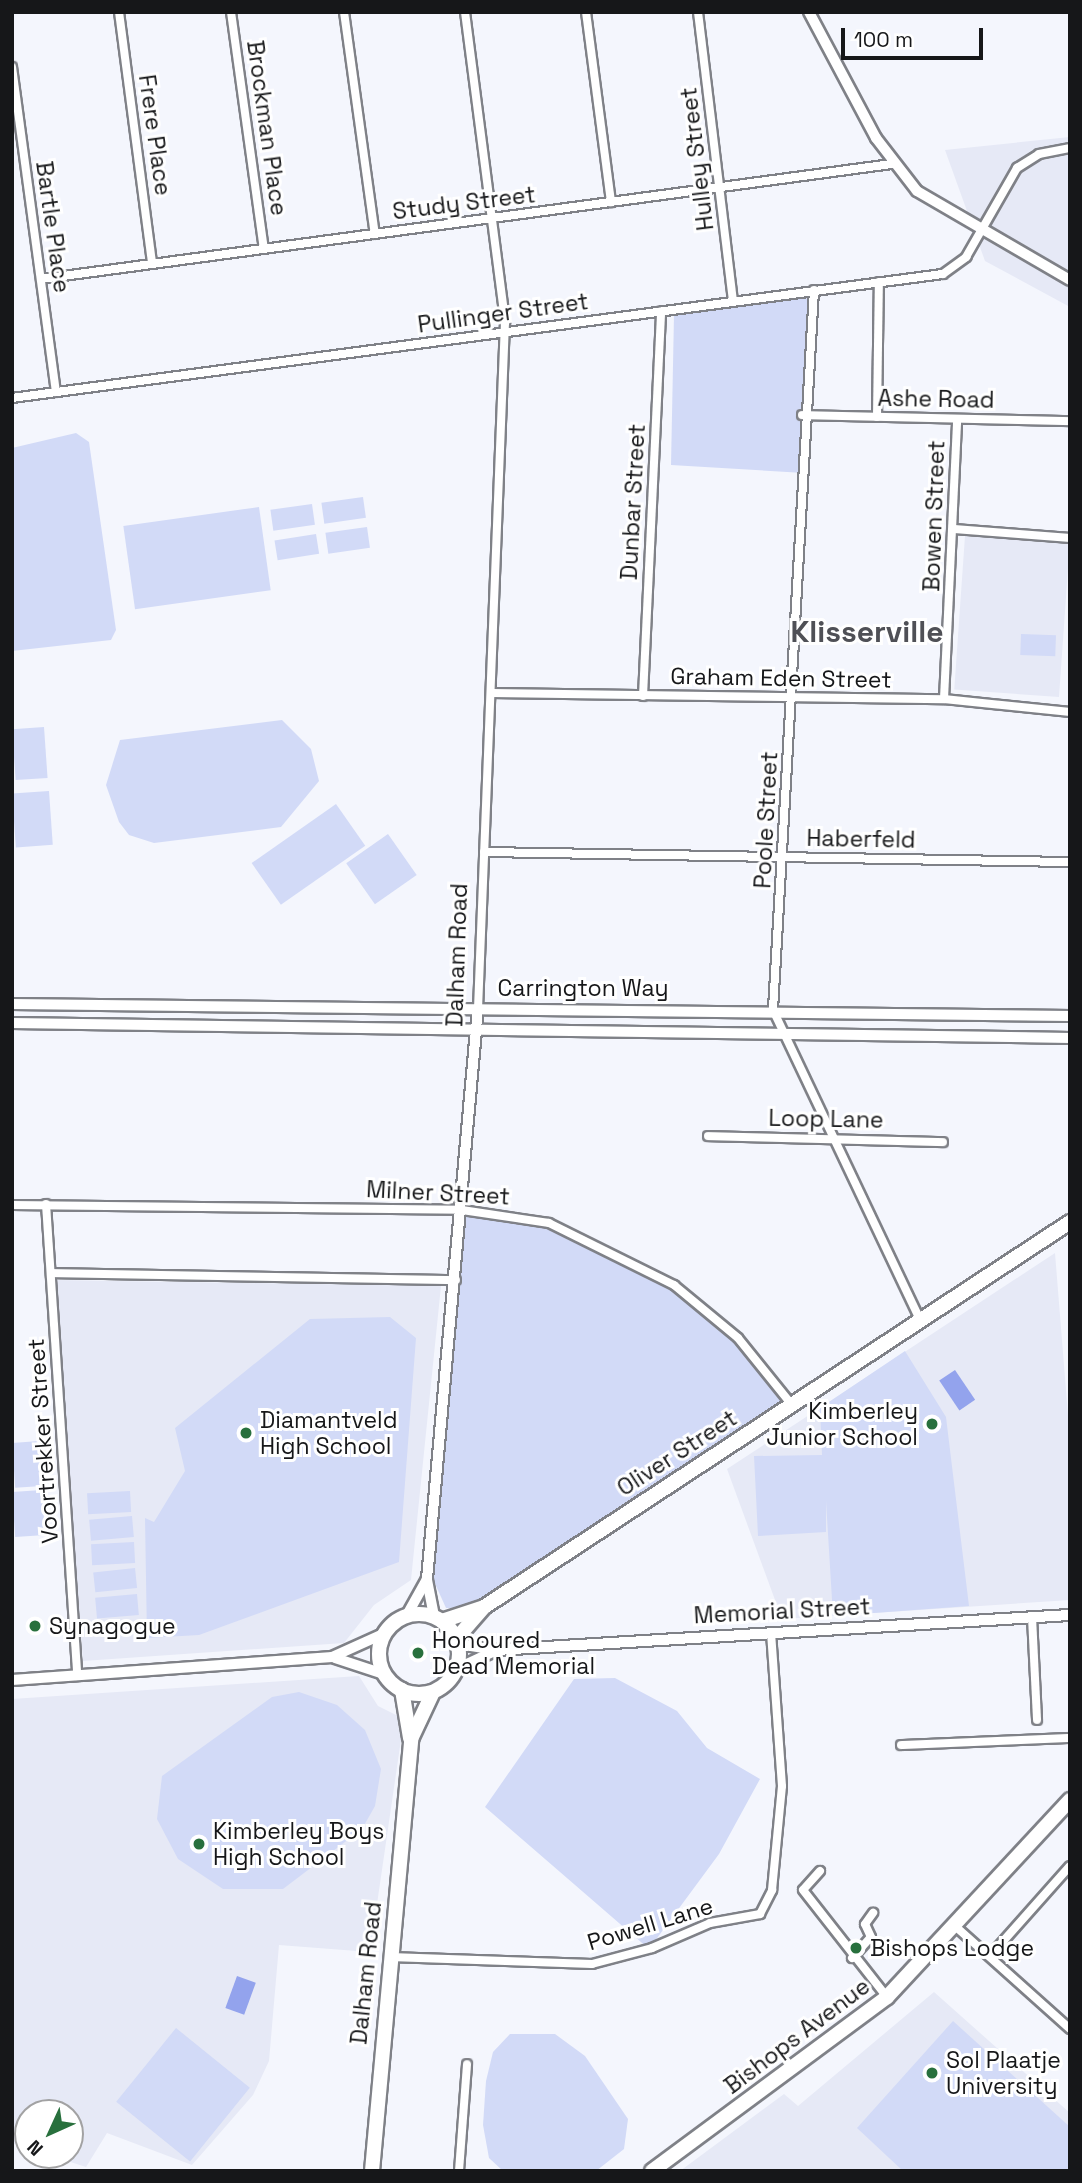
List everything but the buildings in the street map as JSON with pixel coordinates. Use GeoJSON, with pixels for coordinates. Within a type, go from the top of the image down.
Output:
{"type":"FeatureCollection","features":[{"type":"Feature","properties":{"kind":"highway","name":"Oliver Street"},"geometry":{"type":"LineString","coordinates":[[457,1641],[484,1607],[1070,1222]]}},
{"type":"Feature","properties":{"kind":"highway","name":"Oliver Street"},"geometry":{"type":"LineString","coordinates":[[438,1618],[484,1607]]}},
{"type":"Feature","properties":{"kind":"highway"},"geometry":{"type":"LineString","coordinates":[[407,1615],[438,1618],[457,1641],[456,1669],[433,1692],[402,1690],[384,1674],[379,1650],[383,1634],[407,1615]]}},
{"type":"Feature","properties":{"kind":"highway","name":"Dalham Road"},"geometry":{"type":"LineString","coordinates":[[372,2171],[411,1739],[402,1690]]}},
{"type":"Feature","properties":{"kind":"highway","name":"Dalham Road"},"geometry":{"type":"LineString","coordinates":[[411,1739],[433,1692]]}},
{"type":"Feature","properties":{"kind":"highway","name":"Bishops Avenue"},"geometry":{"type":"LineString","coordinates":[[652,2171],[887,1997],[1070,1800]]}},
{"type":"Feature","properties":{"kind":"street","name":"Frere Place"},"geometry":{"type":"LineString","coordinates":[[119,12],[152,263]]}},
{"type":"Feature","properties":{"kind":"street","name":"Brockman Place"},"geometry":{"type":"LineString","coordinates":[[231,12],[264,249]]}},
{"type":"Feature","properties":{"kind":"street"},"geometry":{"type":"LineString","coordinates":[[344,12],[374,234]]}},
{"type":"Feature","properties":{"kind":"street","name":"Dalham Road"},"geometry":{"type":"LineString","coordinates":[[438,1618],[427,1578],[478,1028],[506,332],[465,12]]}},
{"type":"Feature","properties":{"kind":"street"},"geometry":{"type":"LineString","coordinates":[[586,12],[611,202]]}},
{"type":"Feature","properties":{"kind":"street","name":"Hulley Street"},"geometry":{"type":"LineString","coordinates":[[698,12],[733,301]]}},
{"type":"Feature","properties":{"kind":"street"},"geometry":{"type":"LineString","coordinates":[[809,12],[892,164],[929,202],[979,233],[1070,280]]}},
{"type":"Feature","properties":{"kind":"street","name":"Bartle Place"},"geometry":{"type":"LineString","coordinates":[[12,67],[56,392]]}},
{"type":"Feature","properties":{"kind":"street","name":"Pullinger Street"},"geometry":{"type":"LineString","coordinates":[[12,398],[950,272],[979,233],[1017,168],[1039,154],[1070,148]]}},
{"type":"Feature","properties":{"kind":"street","name":"Study Street"},"geometry":{"type":"LineString","coordinates":[[41,279],[892,164]]}},
{"type":"Feature","properties":{"kind":"street"},"geometry":{"type":"LineString","coordinates":[[877,417],[879,282]]}},
{"type":"Feature","properties":{"kind":"street","name":"Poole Street"},"geometry":{"type":"LineString","coordinates":[[814,290],[802,415],[792,698],[773,1010],[780,1033],[830,1139],[920,1320]]}},
{"type":"Feature","properties":{"kind":"street","name":"Dunbar Street"},"geometry":{"type":"LineString","coordinates":[[643,696],[661,311]]}},
{"type":"Feature","properties":{"kind":"street","name":"Ashe Road"},"geometry":{"type":"LineString","coordinates":[[802,415],[1070,421]]}},
{"type":"Feature","properties":{"kind":"street","name":"Bowen Street"},"geometry":{"type":"LineString","coordinates":[[944,699],[955,529],[957,419]]}},
{"type":"Feature","properties":{"kind":"street"},"geometry":{"type":"LineString","coordinates":[[955,529],[1070,538]]}},
{"type":"Feature","properties":{"kind":"street","name":"Graham Eden Street"},"geometry":{"type":"LineString","coordinates":[[492,693],[944,699],[1070,712]]}},
{"type":"Feature","properties":{"kind":"street","name":"Haberfeld"},"geometry":{"type":"LineString","coordinates":[[484,852],[1070,862]]}},
{"type":"Feature","properties":{"kind":"street","name":"Carrington Way"},"geometry":{"type":"LineString","coordinates":[[12,1004],[773,1010],[1070,1016]]}},
{"type":"Feature","properties":{"kind":"street","name":"Carrington Way"},"geometry":{"type":"LineString","coordinates":[[12,1023],[1070,1038]]}},
{"type":"Feature","properties":{"kind":"street","name":"Loop Lane"},"geometry":{"type":"LineString","coordinates":[[708,1136],[943,1142]]}},
{"type":"Feature","properties":{"kind":"street","name":"Voortrekker Street"},"geometry":{"type":"LineString","coordinates":[[46,1204],[77,1676]]}},
{"type":"Feature","properties":{"kind":"street","name":"Milner Street"},"geometry":{"type":"LineString","coordinates":[[12,1205],[462,1210],[549,1223],[645,1267],[738,1338],[793,1406]]}},
{"type":"Feature","properties":{"kind":"street"},"geometry":{"type":"LineString","coordinates":[[51,1273],[456,1280]]}},
{"type":"Feature","properties":{"kind":"street","name":"Dalham Road"},"geometry":{"type":"LineString","coordinates":[[407,1615],[427,1578]]}},
{"type":"Feature","properties":{"kind":"street","name":"Memorial Street"},"geometry":{"type":"LineString","coordinates":[[457,1641],[497,1650],[1070,1615]]}},
{"type":"Feature","properties":{"kind":"street"},"geometry":{"type":"LineString","coordinates":[[1032,1617],[1037,1720]]}},
{"type":"Feature","properties":{"kind":"street","name":"Powell Lane"},"geometry":{"type":"LineString","coordinates":[[390,1957],[592,1964],[652,1948],[710,1923],[760,1914],[772,1890],[782,1786],[771,1632]]}},
{"type":"Feature","properties":{"kind":"street"},"geometry":{"type":"LineString","coordinates":[[12,1680],[332,1657],[383,1634]]}},
{"type":"Feature","properties":{"kind":"street","name":"Memorial Street"},"geometry":{"type":"LineString","coordinates":[[456,1669],[497,1650]]}},
{"type":"Feature","properties":{"kind":"street"},"geometry":{"type":"LineString","coordinates":[[332,1657],[384,1674]]}},
{"type":"Feature","properties":{"kind":"street"},"geometry":{"type":"LineString","coordinates":[[901,1745],[1070,1738]]}},
{"type":"Feature","properties":{"kind":"street"},"geometry":{"type":"LineString","coordinates":[[990,1956],[1070,1866]]}},
{"type":"Feature","properties":{"kind":"street"},"geometry":{"type":"LineString","coordinates":[[820,1871],[803,1890],[852,1958],[887,1997]]}},
{"type":"Feature","properties":{"kind":"street"},"geometry":{"type":"LineString","coordinates":[[852,1958],[871,1937],[864,1924],[873,1913]]}},
{"type":"Feature","properties":{"kind":"street"},"geometry":{"type":"LineString","coordinates":[[955,1926],[1070,2029]]}},
{"type":"Feature","properties":{"kind":"street"},"geometry":{"type":"LineString","coordinates":[[459,2171],[467,2064]]}},
{"type":"Feature","properties":{"kind":"shaded area"},"geometry":{"type":"Polygon","coordinates":[[[1070,137],[1070,307],[985,261],[945,150],[1070,137]]]}},
{"type":"Feature","properties":{"kind":"shaded area"},"geometry":{"type":"Polygon","coordinates":[[[809,297],[804,473],[671,465],[674,315],[809,297]]]}},
{"type":"Feature","properties":{"kind":"shaded area"},"geometry":{"type":"Polygon","coordinates":[[[76,433],[89,442],[116,630],[111,640],[12,651],[12,448],[76,433]]]}},
{"type":"Feature","properties":{"kind":"shaded area"},"geometry":{"type":"Polygon","coordinates":[[[363,497],[366,518],[324,524],[321,503],[363,497]]]}},
{"type":"Feature","properties":{"kind":"shaded area"},"geometry":{"type":"Polygon","coordinates":[[[312,504],[315,525],[273,531],[270,510],[312,504]]]}},
{"type":"Feature","properties":{"kind":"shaded area"},"geometry":{"type":"Polygon","coordinates":[[[259,507],[271,590],[135,609],[123,526],[259,507]]]}},
{"type":"Feature","properties":{"kind":"shaded area"},"geometry":{"type":"Polygon","coordinates":[[[367,527],[370,548],[328,554],[325,533],[367,527]]]}},
{"type":"Feature","properties":{"kind":"shaded area"},"geometry":{"type":"Polygon","coordinates":[[[316,534],[319,554],[278,560],[275,541],[316,534]]]}},
{"type":"Feature","properties":{"kind":"shaded area"},"geometry":{"type":"Polygon","coordinates":[[[965,536],[1070,543],[1059,697],[954,690],[965,536]]]}},
{"type":"Feature","properties":{"kind":"shaded area"},"geometry":{"type":"Polygon","coordinates":[[[1021,634],[1056,635],[1055,656],[1020,655],[1021,634]]]}},
{"type":"Feature","properties":{"kind":"shaded area"},"geometry":{"type":"Polygon","coordinates":[[[282,720],[311,749],[319,781],[281,827],[154,843],[129,835],[119,822],[106,785],[120,740],[282,720]]]}},
{"type":"Feature","properties":{"kind":"shaded area"},"geometry":{"type":"Polygon","coordinates":[[[44,727],[48,778],[16,780],[12,729],[44,727]]]}},
{"type":"Feature","properties":{"kind":"shaded area"},"geometry":{"type":"Polygon","coordinates":[[[49,791],[53,845],[16,847],[12,794],[49,791]]]}},
{"type":"Feature","properties":{"kind":"shaded area"},"geometry":{"type":"Polygon","coordinates":[[[336,804],[365,846],[281,905],[252,863],[336,804]]]}},
{"type":"Feature","properties":{"kind":"shaded area"},"geometry":{"type":"Polygon","coordinates":[[[388,834],[417,875],[375,904],[346,863],[388,834]]]}},
{"type":"Feature","properties":{"kind":"shaded area"},"geometry":{"type":"Polygon","coordinates":[[[463,1210],[548,1222],[627,1256],[668,1280],[738,1341],[787,1399],[475,1609],[446,1608],[432,1577],[463,1210]]]}},
{"type":"Feature","properties":{"kind":"shaded area","name":"Kimberley Junior School"},"geometry":{"type":"Polygon","coordinates":[[[1055,1253],[1070,1440],[1070,1600],[782,1619],[727,1469],[1055,1253]]]}},
{"type":"Feature","properties":{"kind":"shaded area","name":"Diamantveld High School"},"geometry":{"type":"Polygon","coordinates":[[[54,1280],[441,1286],[411,1580],[374,1605],[344,1643],[83,1661],[54,1280]]]}},
{"type":"Feature","properties":{"kind":"shaded area"},"geometry":{"type":"Polygon","coordinates":[[[390,1317],[416,1338],[399,1562],[199,1635],[147,1638],[145,1518],[154,1522],[185,1471],[175,1428],[310,1319],[390,1317]]]}},
{"type":"Feature","properties":{"kind":"shaded area"},"geometry":{"type":"Polygon","coordinates":[[[905,1351],[946,1417],[969,1606],[833,1616],[826,1501],[826,1532],[758,1536],[754,1456],[822,1455],[820,1408],[905,1351]]]}},
{"type":"Feature","properties":{"kind":"shaded area"},"geometry":{"type":"Polygon","coordinates":[[[39,1441],[42,1486],[15,1488],[12,1443],[39,1441]]]}},
{"type":"Feature","properties":{"kind":"shaded area"},"geometry":{"type":"Polygon","coordinates":[[[42,1490],[45,1535],[15,1537],[12,1492],[42,1490]]]}},
{"type":"Feature","properties":{"kind":"shaded area"},"geometry":{"type":"Polygon","coordinates":[[[130,1491],[131,1512],[88,1514],[87,1493],[130,1491]]]}},
{"type":"Feature","properties":{"kind":"shaded area"},"geometry":{"type":"Polygon","coordinates":[[[132,1516],[134,1537],[91,1541],[89,1520],[132,1516]]]}},
{"type":"Feature","properties":{"kind":"shaded area"},"geometry":{"type":"Polygon","coordinates":[[[134,1542],[135,1563],[92,1565],[91,1544],[134,1542]]]}},
{"type":"Feature","properties":{"kind":"shaded area"},"geometry":{"type":"Polygon","coordinates":[[[135,1568],[137,1588],[95,1592],[93,1572],[135,1568]]]}},
{"type":"Feature","properties":{"kind":"shaded area"},"geometry":{"type":"Polygon","coordinates":[[[137,1594],[139,1615],[97,1619],[95,1598],[137,1594]]]}},
{"type":"Feature","properties":{"kind":"shaded area","name":"Kimberley Boys High School"},"geometry":{"type":"Polygon","coordinates":[[[359,1676],[378,1706],[404,1719],[370,1952],[279,1945],[269,2061],[253,2095],[192,2165],[107,2133],[84,2166],[84,2099],[14,2099],[12,2143],[12,1699],[359,1676]]]}},
{"type":"Feature","properties":{"kind":"shaded area"},"geometry":{"type":"Polygon","coordinates":[[[615,1678],[677,1711],[707,1748],[760,1779],[719,1854],[649,1949],[485,1807],[574,1679],[615,1678]]]}},
{"type":"Feature","properties":{"kind":"shaded area"},"geometry":{"type":"Polygon","coordinates":[[[299,1692],[337,1705],[365,1730],[381,1769],[375,1806],[362,1829],[283,1889],[223,1889],[178,1859],[157,1819],[162,1776],[272,1697],[299,1692]]]}},
{"type":"Feature","properties":{"kind":"shaded area","name":"Sol Plaatje University"},"geometry":{"type":"Polygon","coordinates":[[[934,1992],[1070,2113],[1070,2171],[680,2171],[784,2094],[798,2106],[934,1992]]]}},
{"type":"Feature","properties":{"kind":"shaded area"},"geometry":{"type":"Polygon","coordinates":[[[953,2021],[1070,2127],[1070,2171],[903,2171],[857,2128],[953,2021]]]}},
{"type":"Feature","properties":{"kind":"shaded area"},"geometry":{"type":"Polygon","coordinates":[[[176,2028],[250,2088],[190,2162],[116,2102],[176,2028]]]}},
{"type":"Feature","properties":{"kind":"shaded area"},"geometry":{"type":"Polygon","coordinates":[[[510,2034],[555,2034],[585,2056],[628,2119],[624,2149],[596,2171],[503,2171],[489,2158],[483,2125],[486,2081],[493,2052],[510,2034]]]}},
{"type":"Feature","properties":{"kind":"water"},"geometry":{"type":"Polygon","coordinates":[[[955,1370],[975,1400],[959,1410],[939,1381],[955,1370]]]}},
{"type":"Feature","properties":{"kind":"water"},"geometry":{"type":"Polygon","coordinates":[[[237,1976],[256,1983],[244,2015],[225,2008],[237,1976]]]}},
{"type":"Feature","properties":{"kind":"place","name":"Kimberley Junior School"},"geometry":{"type":"Point","coordinates":[932,1424]}},
{"type":"Feature","properties":{"kind":"place","name":"Diamantveld High School"},"geometry":{"type":"Point","coordinates":[246,1433]}},
{"type":"Feature","properties":{"kind":"place","name":"Synagogue"},"geometry":{"type":"Point","coordinates":[35,1626]}},
{"type":"Feature","properties":{"kind":"place","name":"Honoured Dead Memorial"},"geometry":{"type":"Point","coordinates":[418,1653]}},
{"type":"Feature","properties":{"kind":"place","name":"Kimberley Boys High School"},"geometry":{"type":"Point","coordinates":[199,1844]}},
{"type":"Feature","properties":{"kind":"place","name":"Bishops Lodge"},"geometry":{"type":"Point","coordinates":[856,1948]}},
{"type":"Feature","properties":{"kind":"place","name":"Sol Plaatje University"},"geometry":{"type":"Point","coordinates":[932,2073]}},
{"type":"Feature","properties":{"kind":"district","name":"Klisserville"},"geometry":{"type":"Point","coordinates":[867,632]}}]}
